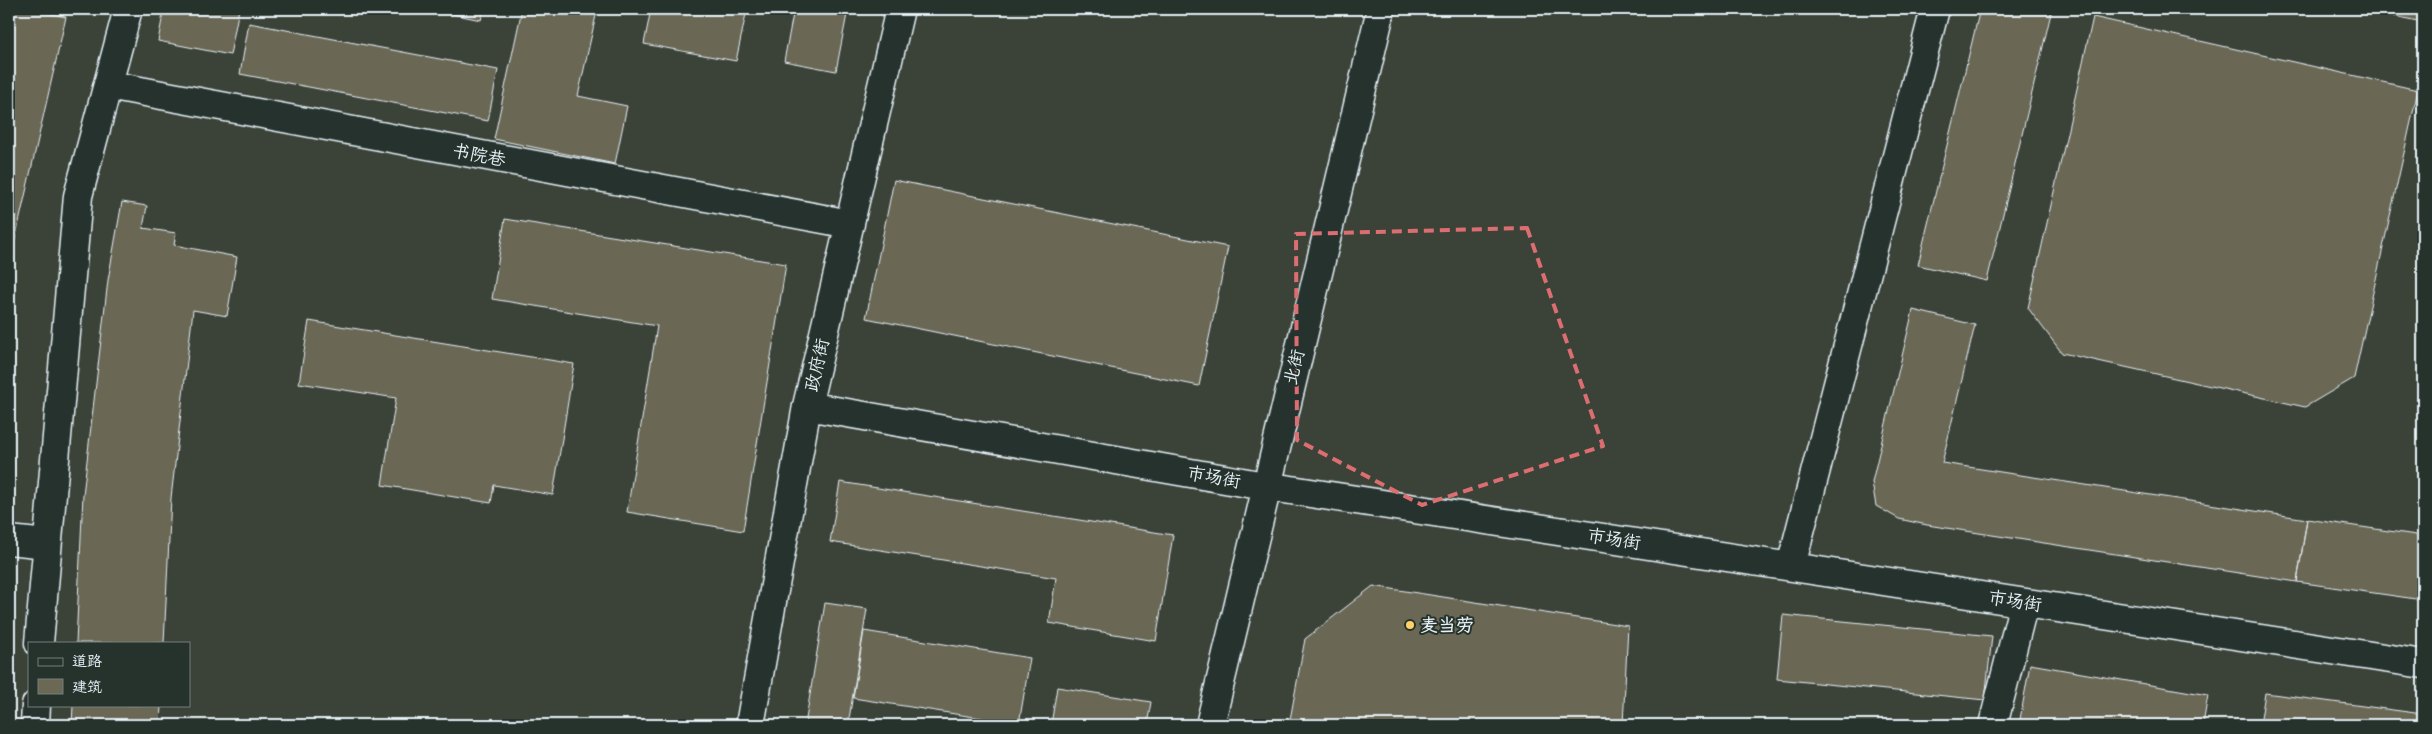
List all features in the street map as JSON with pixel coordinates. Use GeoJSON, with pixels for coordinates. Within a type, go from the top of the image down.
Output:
{"type":"FeatureCollection","features":[{"type":"Feature","properties":{"kind":"street"},"geometry":{"type":"LineString","coordinates":[[39,642],[78,196],[128,9]]}},
{"type":"Feature","properties":{"kind":"street","name":"政府街"},"geometry":{"type":"LineString","coordinates":[[750,725],[807,406],[900,9]]}},
{"type":"Feature","properties":{"kind":"street","name":"北街"},"geometry":{"type":"LineString","coordinates":[[1210,725],[1265,486],[1380,9]]}},
{"type":"Feature","properties":{"kind":"street"},"geometry":{"type":"LineString","coordinates":[[1791,566],[1935,9]]}},
{"type":"Feature","properties":{"kind":"street","name":"书院巷"},"geometry":{"type":"LineString","coordinates":[[108,85],[850,224]]}},
{"type":"Feature","properties":{"kind":"street","name":"市场街"},"geometry":{"type":"LineString","coordinates":[[807,406],[1265,486],[2423,664]]}},
{"type":"Feature","properties":{"kind":"street"},"geometry":{"type":"LineString","coordinates":[[9,540],[47,544]]}},
{"type":"Feature","properties":{"kind":"street"},"geometry":{"type":"LineString","coordinates":[[1993,725],[2024,602]]}},
{"type":"Feature","properties":{"kind":"street"},"geometry":{"type":"LineString","coordinates":[[35,725],[36,706]]}},
{"type":"Feature","properties":{"kind":"highlighted area"},"geometry":{"type":"Polygon","coordinates":[[[1527,228],[1603,446],[1422,505],[1297,440],[1296,234],[1527,228]]]}},
{"type":"Feature","properties":{"kind":"building"},"geometry":{"type":"Polygon","coordinates":[[[11,9],[28,9],[66,17],[9,266],[9,19],[11,9]]]}},
{"type":"Feature","properties":{"kind":"building"},"geometry":{"type":"Polygon","coordinates":[[[164,9],[239,9],[230,55],[158,41],[164,9]]]}},
{"type":"Feature","properties":{"kind":"building"},"geometry":{"type":"Polygon","coordinates":[[[428,9],[484,9],[481,20],[428,9]]]}},
{"type":"Feature","properties":{"kind":"building"},"geometry":{"type":"Polygon","coordinates":[[[522,9],[585,9],[597,11],[578,96],[627,106],[615,164],[494,139],[522,9]]]}},
{"type":"Feature","properties":{"kind":"building"},"geometry":{"type":"Polygon","coordinates":[[[651,9],[747,9],[736,61],[644,44],[651,9]]]}},
{"type":"Feature","properties":{"kind":"building"},"geometry":{"type":"Polygon","coordinates":[[[794,9],[848,9],[836,71],[784,61],[794,9]]]}},
{"type":"Feature","properties":{"kind":"building"},"geometry":{"type":"Polygon","coordinates":[[[1980,9],[2052,9],[1987,281],[1918,265],[1980,9]]]}},
{"type":"Feature","properties":{"kind":"building"},"geometry":{"type":"Polygon","coordinates":[[[2362,9],[2423,9],[2423,19],[2422,22],[2362,9]]]}},
{"type":"Feature","properties":{"kind":"building"},"geometry":{"type":"Polygon","coordinates":[[[2093,17],[2418,90],[2354,378],[2305,407],[2062,353],[2028,308],[2093,17]]]}},
{"type":"Feature","properties":{"kind":"building"},"geometry":{"type":"Polygon","coordinates":[[[249,23],[498,70],[488,121],[240,74],[249,23]]]}},
{"type":"Feature","properties":{"kind":"building"},"geometry":{"type":"Polygon","coordinates":[[[894,180],[1228,247],[1199,386],[866,318],[894,180]]]}},
{"type":"Feature","properties":{"kind":"building"},"geometry":{"type":"Polygon","coordinates":[[[122,202],[147,206],[143,228],[176,233],[174,245],[237,257],[227,316],[193,310],[171,498],[164,642],[76,642],[83,495],[108,280],[122,202]]]}},
{"type":"Feature","properties":{"kind":"building"},"geometry":{"type":"Polygon","coordinates":[[[505,219],[786,264],[743,531],[627,512],[657,326],[492,299],[505,219]]]}},
{"type":"Feature","properties":{"kind":"building"},"geometry":{"type":"Polygon","coordinates":[[[1913,310],[1975,325],[1942,463],[2307,519],[2297,582],[1927,525],[1899,519],[1876,506],[1872,482],[1913,310]]]}},
{"type":"Feature","properties":{"kind":"building"},"geometry":{"type":"Polygon","coordinates":[[[309,321],[574,364],[553,495],[494,485],[491,503],[382,485],[396,398],[299,383],[309,321]]]}},
{"type":"Feature","properties":{"kind":"building"},"geometry":{"type":"Polygon","coordinates":[[[840,482],[1173,535],[1156,641],[1049,623],[1056,578],[830,542],[840,482]]]}},
{"type":"Feature","properties":{"kind":"building"},"geometry":{"type":"Polygon","coordinates":[[[2307,519],[2423,536],[2423,600],[2297,582],[2307,519]]]}},
{"type":"Feature","properties":{"kind":"building"},"geometry":{"type":"Polygon","coordinates":[[[1373,586],[1628,626],[1623,725],[1289,725],[1305,639],[1373,586]]]}},
{"type":"Feature","properties":{"kind":"building"},"geometry":{"type":"Polygon","coordinates":[[[825,603],[867,609],[848,725],[805,725],[825,603]]]}},
{"type":"Feature","properties":{"kind":"building"},"geometry":{"type":"Polygon","coordinates":[[[1783,615],[1992,636],[1985,700],[1777,679],[1783,615]]]}},
{"type":"Feature","properties":{"kind":"building"},"geometry":{"type":"Polygon","coordinates":[[[864,631],[1030,658],[1019,724],[853,698],[864,631]]]}},
{"type":"Feature","properties":{"kind":"building"},"geometry":{"type":"Polygon","coordinates":[[[2030,664],[2208,695],[2203,725],[2019,725],[2030,664]]]}},
{"type":"Feature","properties":{"kind":"building"},"geometry":{"type":"Polygon","coordinates":[[[1057,687],[1151,702],[1147,725],[1051,725],[1057,687]]]}},
{"type":"Feature","properties":{"kind":"building"},"geometry":{"type":"Polygon","coordinates":[[[2265,693],[2423,714],[2423,725],[2260,725],[2265,693]]]}},
{"type":"Feature","properties":{"kind":"building"},"geometry":{"type":"Polygon","coordinates":[[[73,706],[161,706],[160,725],[72,725],[73,706]]]}},
{"type":"Feature","properties":{"kind":"place","name":"麦当劳"},"geometry":{"type":"Point","coordinates":[1410,625]}}]}
